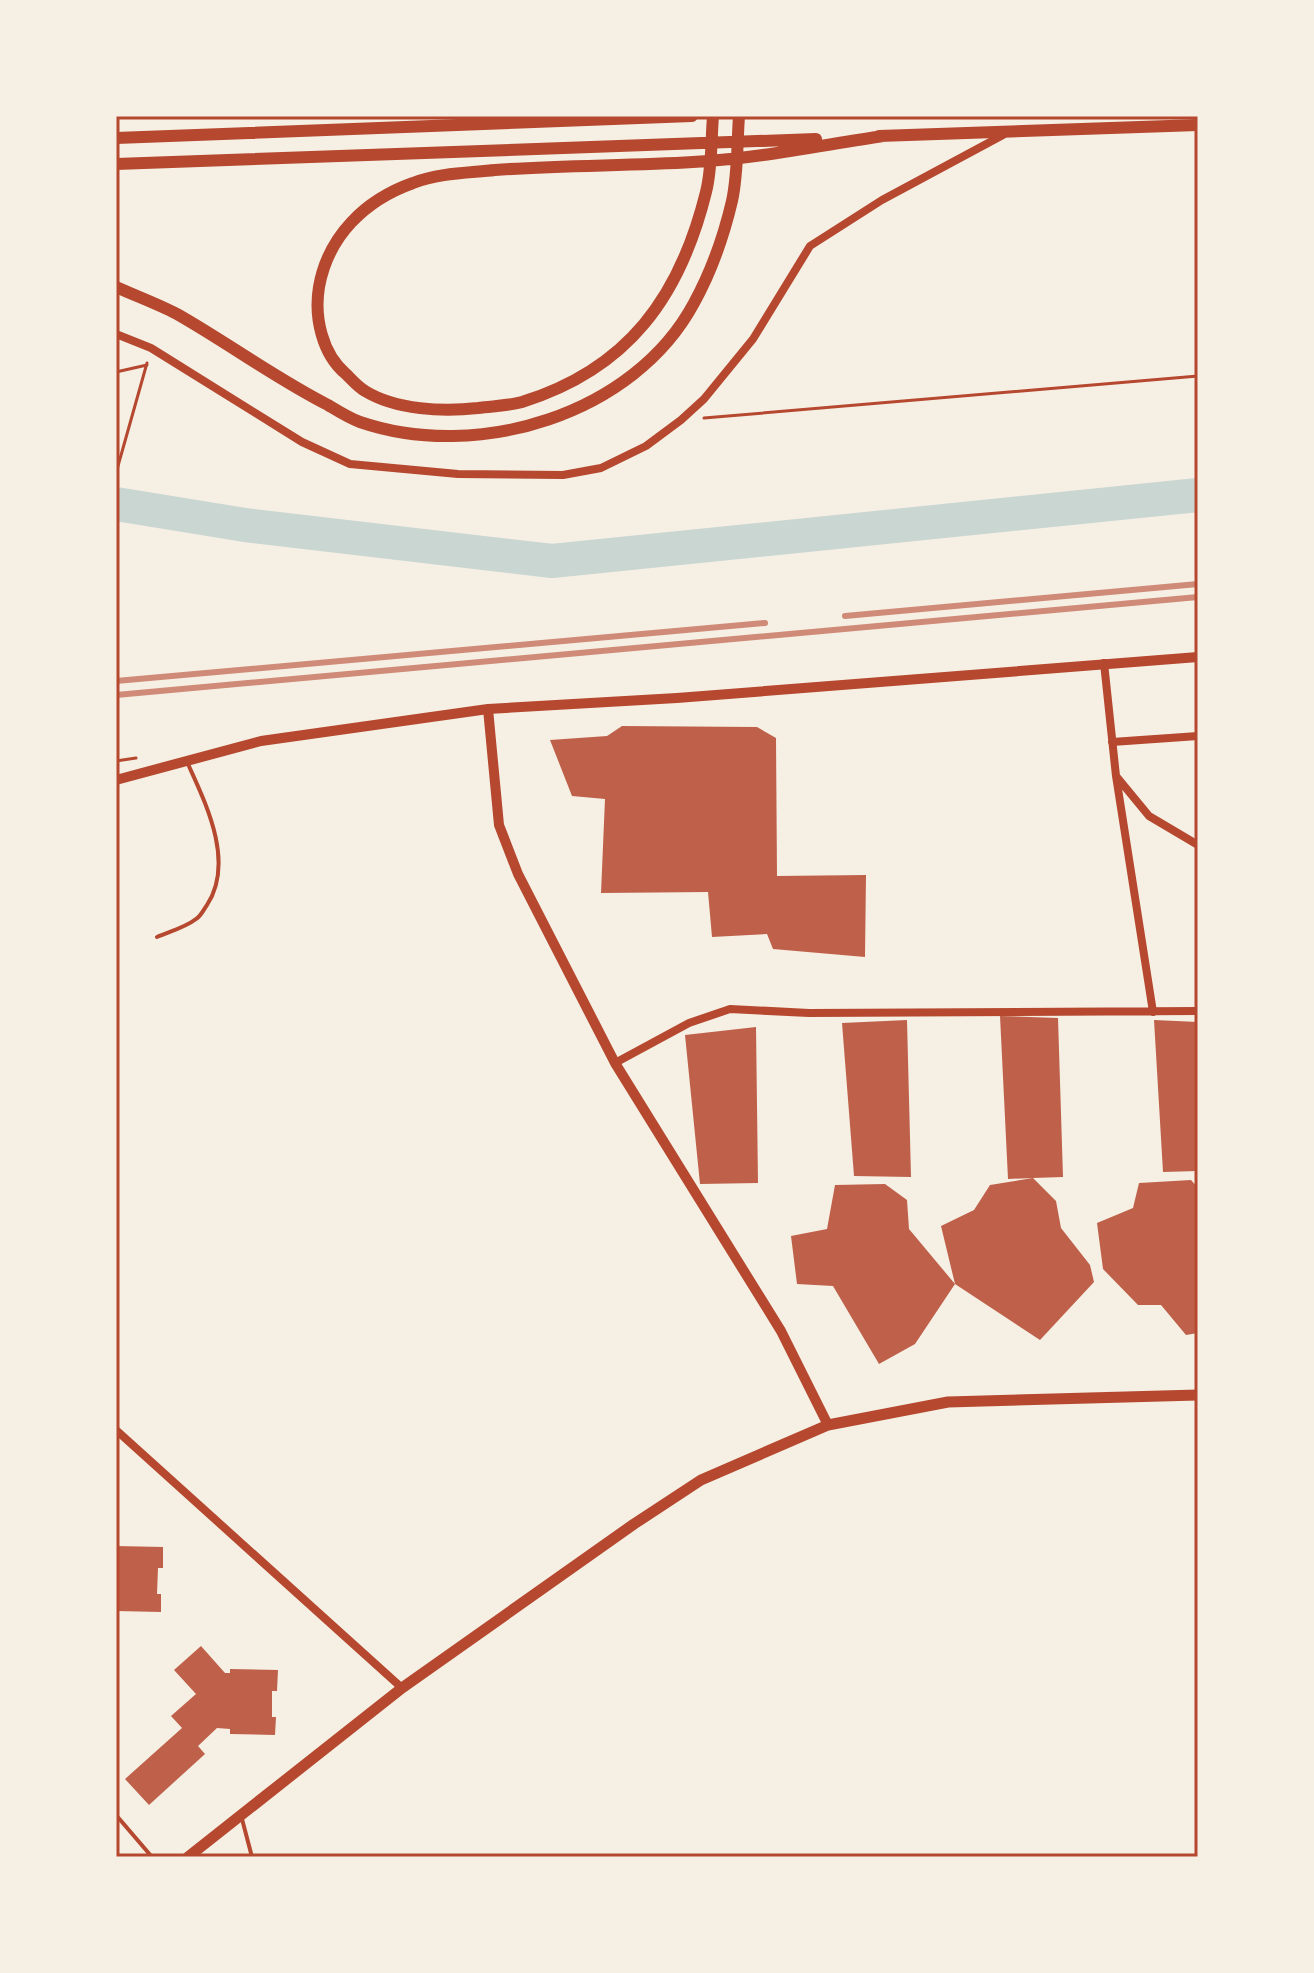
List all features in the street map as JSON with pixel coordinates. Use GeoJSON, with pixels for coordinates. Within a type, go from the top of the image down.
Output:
{"type":"FeatureCollection","features":[{"type":"Feature","properties":{"kind":"highway"},"geometry":{"type":"LineString","coordinates":[[116,138],[692,116]]}},
{"type":"Feature","properties":{"kind":"highway"},"geometry":{"type":"LineString","coordinates":[[713,116],[707,190],[682,265],[656,311],[622,351],[572,382],[519,403],[458,410],[404,405],[366,392],[339,368],[321,337],[317,299],[323,269],[332,247],[353,219],[377,201],[413,182],[447,174],[540,167],[696,162],[883,136]]}},
{"type":"Feature","properties":{"kind":"highway"},"geometry":{"type":"LineString","coordinates":[[116,287],[176,314],[296,389],[360,422],[421,435],[491,434],[550,422],[604,395],[655,356],[693,306],[710,270],[733,199],[739,116]]}},
{"type":"Feature","properties":{"kind":"highway"},"geometry":{"type":"LineString","coordinates":[[116,164],[1198,125]]}},
{"type":"Feature","properties":{"kind":"main road"},"geometry":{"type":"LineString","coordinates":[[188,1857],[402,1688],[701,1480],[828,1425],[948,1402],[1198,1395]]}},
{"type":"Feature","properties":{"kind":"street"},"geometry":{"type":"LineString","coordinates":[[116,334],[151,348],[302,442],[350,464],[458,474],[563,475],[601,468],[646,446],[704,399],[753,339],[810,246],[882,200],[1008,132]]}},
{"type":"Feature","properties":{"kind":"street"},"geometry":{"type":"LineString","coordinates":[[116,780],[261,741],[488,709],[707,696],[1198,657]]}},
{"type":"Feature","properties":{"kind":"street"},"geometry":{"type":"LineString","coordinates":[[1104,663],[1116,776],[1153,1012]]}},
{"type":"Feature","properties":{"kind":"street"},"geometry":{"type":"LineString","coordinates":[[488,709],[499,825],[518,874],[615,1063],[781,1331],[828,1425]]}},
{"type":"Feature","properties":{"kind":"street"},"geometry":{"type":"LineString","coordinates":[[1112,742],[1198,736]]}},
{"type":"Feature","properties":{"kind":"street"},"geometry":{"type":"LineString","coordinates":[[1116,776],[1149,816],[1198,845]]}},
{"type":"Feature","properties":{"kind":"street"},"geometry":{"type":"LineString","coordinates":[[615,1063],[689,1023],[730,1009],[809,1013],[1198,1011]]}},
{"type":"Feature","properties":{"kind":"street"},"geometry":{"type":"LineString","coordinates":[[116,1430],[402,1688]]}},
{"type":"Feature","properties":{"kind":"lane"},"geometry":{"type":"LineString","coordinates":[[157,937],[198,919],[213,896],[218,866],[215,835],[187,762]]}},
{"type":"Feature","properties":{"kind":"lane"},"geometry":{"type":"LineString","coordinates":[[116,1815],[152,1857]]}},
{"type":"Feature","properties":{"kind":"lane"},"geometry":{"type":"LineString","coordinates":[[241,1816],[252,1857]]}},
{"type":"Feature","properties":{"kind":"path"},"geometry":{"type":"LineString","coordinates":[[116,473],[151,348]]}},
{"type":"Feature","properties":{"kind":"path"},"geometry":{"type":"LineString","coordinates":[[116,372],[147,365]]}},
{"type":"Feature","properties":{"kind":"path"},"geometry":{"type":"LineString","coordinates":[[681,420],[1198,376]]}},
{"type":"Feature","properties":{"kind":"building"},"geometry":{"type":"Polygon","coordinates":[[[622,726],[757,727],[776,738],[777,876],[866,875],[865,957],[773,949],[767,934],[712,937],[708,892],[601,893],[605,799],[572,796],[550,740],[607,736],[622,726]]]}},
{"type":"Feature","properties":{"kind":"building"},"geometry":{"type":"Polygon","coordinates":[[[1000,1016],[1058,1018],[1063,1177],[1008,1179],[1000,1016]]]}},
{"type":"Feature","properties":{"kind":"building"},"geometry":{"type":"Polygon","coordinates":[[[907,1020],[911,1177],[854,1176],[842,1023],[907,1020]]]}},
{"type":"Feature","properties":{"kind":"building"},"geometry":{"type":"Polygon","coordinates":[[[1154,1020],[1198,1022],[1198,1171],[1163,1172],[1154,1020]]]}},
{"type":"Feature","properties":{"kind":"building"},"geometry":{"type":"Polygon","coordinates":[[[756,1027],[758,1183],[700,1184],[685,1035],[756,1027]]]}},
{"type":"Feature","properties":{"kind":"building"},"geometry":{"type":"Polygon","coordinates":[[[1033,1178],[1056,1201],[1061,1228],[1090,1265],[1094,1282],[1040,1340],[955,1284],[941,1226],[974,1210],[990,1185],[1033,1178]]]}},
{"type":"Feature","properties":{"kind":"building"},"geometry":{"type":"Polygon","coordinates":[[[1191,1180],[1198,1188],[1198,1333],[1186,1335],[1161,1305],[1138,1305],[1103,1269],[1097,1223],[1133,1208],[1139,1183],[1191,1180]]]}},
{"type":"Feature","properties":{"kind":"building"},"geometry":{"type":"Polygon","coordinates":[[[885,1184],[907,1200],[909,1229],[955,1284],[915,1344],[879,1364],[833,1286],[797,1284],[791,1236],[827,1229],[835,1185],[885,1184]]]}},
{"type":"Feature","properties":{"kind":"building"},"geometry":{"type":"Polygon","coordinates":[[[116,1546],[163,1547],[163,1568],[158,1568],[157,1594],[161,1594],[161,1612],[116,1611],[116,1546]]]}},
{"type":"Feature","properties":{"kind":"building"},"geometry":{"type":"Polygon","coordinates":[[[201,1646],[225,1673],[230,1673],[230,1669],[278,1670],[277,1691],[272,1691],[275,1735],[230,1734],[230,1729],[217,1728],[198,1746],[205,1754],[149,1805],[125,1779],[182,1728],[171,1716],[196,1694],[174,1670],[201,1646]]]}},
{"type":"Feature","properties":{"kind":"waterway"},"geometry":{"type":"LineString","coordinates":[[116,504],[245,525],[552,561],[1198,495]]}},
{"type":"Feature","properties":{"kind":"railway"},"geometry":{"type":"LineString","coordinates":[[845,616],[1198,584]]}},
{"type":"Feature","properties":{"kind":"railway"},"geometry":{"type":"LineString","coordinates":[[116,695],[1198,597]]}},
{"type":"Feature","properties":{"kind":"railway"},"geometry":{"type":"LineString","coordinates":[[116,681],[765,623]]}}]}
